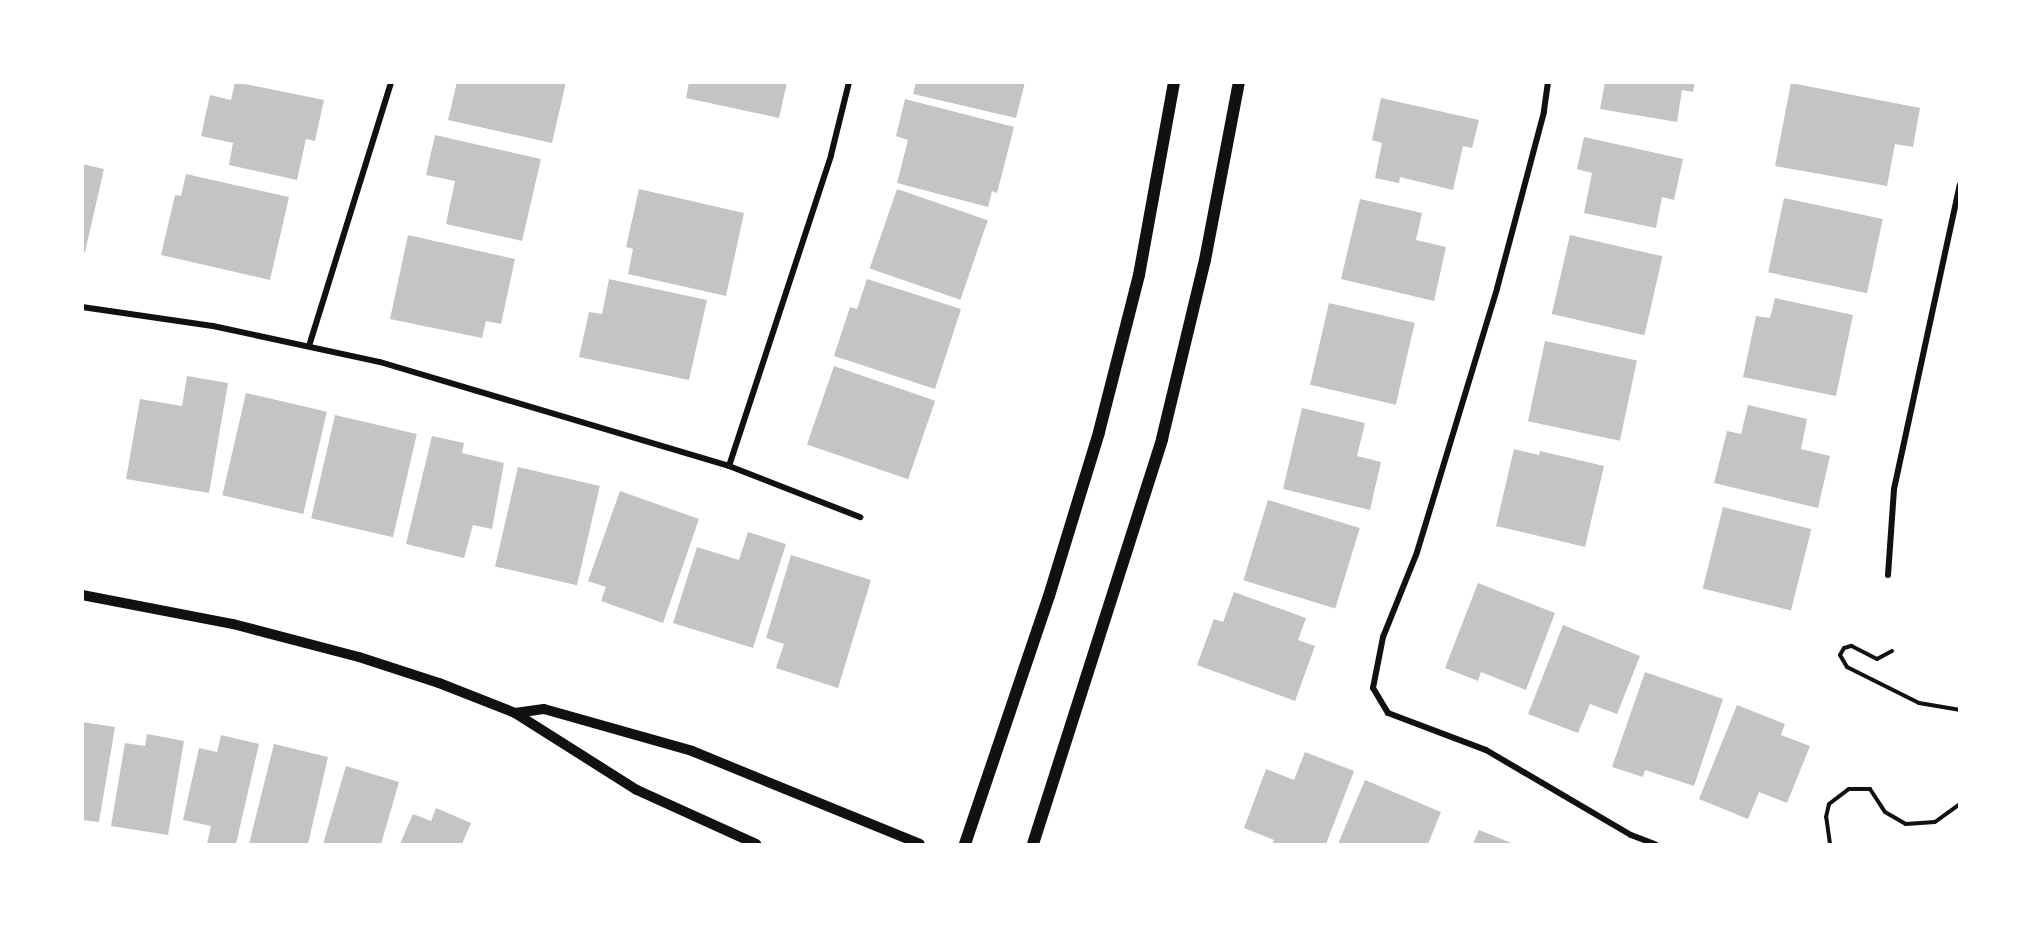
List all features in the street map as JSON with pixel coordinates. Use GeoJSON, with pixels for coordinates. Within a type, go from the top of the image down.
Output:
{"type":"FeatureCollection","features":[{"type":"Feature","properties":{"kind":"main road"},"geometry":{"type":"LineString","coordinates":[[965,844],[1049,596],[1099,432],[1139,276],[1174,82]]}},
{"type":"Feature","properties":{"kind":"main road"},"geometry":{"type":"LineString","coordinates":[[1033,844],[1162,439],[1205,260],[1239,82]]}},
{"type":"Feature","properties":{"kind":"street"},"geometry":{"type":"LineString","coordinates":[[309,346],[391,82]]}},
{"type":"Feature","properties":{"kind":"street"},"geometry":{"type":"LineString","coordinates":[[729,466],[831,155],[849,82]]}},
{"type":"Feature","properties":{"kind":"street"},"geometry":{"type":"LineString","coordinates":[[1548,82],[1544,112],[1497,289],[1416,555],[1383,638],[1373,688],[1388,713],[1486,750],[1631,835],[1655,844]]}},
{"type":"Feature","properties":{"kind":"street"},"geometry":{"type":"LineString","coordinates":[[1887,575],[1894,489],[1959,185]]}},
{"type":"Feature","properties":{"kind":"street"},"geometry":{"type":"LineString","coordinates":[[82,307],[213,326],[380,362],[729,466],[860,517]]}},
{"type":"Feature","properties":{"kind":"street"},"geometry":{"type":"LineString","coordinates":[[82,595],[233,624],[359,657],[514,713],[637,790],[756,844]]}},
{"type":"Feature","properties":{"kind":"street"},"geometry":{"type":"LineString","coordinates":[[514,713],[544,709],[693,751],[920,844]]}},
{"type":"Feature","properties":{"kind":"path"},"geometry":{"type":"LineString","coordinates":[[1892,651],[1877,659],[1851,646],[1844,648],[1841,662],[1919,704],[1959,710]]}},
{"type":"Feature","properties":{"kind":"path"},"geometry":{"type":"LineString","coordinates":[[1830,844],[1826,817],[1829,804],[1849,789],[1870,789],[1885,812],[1906,825],[1935,822],[1959,804]]}},
{"type":"Feature","properties":{"kind":"building"},"geometry":{"type":"Polygon","coordinates":[[[235,82],[324,100],[315,141],[306,139],[297,180],[229,165],[233,143],[201,136],[210,95],[231,100],[235,82]]]}},
{"type":"Feature","properties":{"kind":"building"},"geometry":{"type":"Polygon","coordinates":[[[457,82],[566,82],[552,143],[448,120],[457,82]]]}},
{"type":"Feature","properties":{"kind":"building"},"geometry":{"type":"Polygon","coordinates":[[[689,82],[787,82],[779,118],[686,98],[689,82]]]}},
{"type":"Feature","properties":{"kind":"building"},"geometry":{"type":"Polygon","coordinates":[[[916,82],[1025,82],[1016,118],[913,94],[916,82]]]}},
{"type":"Feature","properties":{"kind":"building"},"geometry":{"type":"Polygon","coordinates":[[[1605,82],[1695,82],[1693,92],[1682,90],[1677,122],[1600,109],[1605,82]]]}},
{"type":"Feature","properties":{"kind":"building"},"geometry":{"type":"Polygon","coordinates":[[[1791,83],[1920,108],[1913,147],[1895,144],[1887,186],[1775,166],[1791,83]]]}},
{"type":"Feature","properties":{"kind":"building"},"geometry":{"type":"Polygon","coordinates":[[[1381,98],[1479,120],[1472,148],[1463,146],[1453,190],[1400,177],[1399,183],[1375,178],[1382,143],[1372,140],[1381,98]]]}},
{"type":"Feature","properties":{"kind":"building"},"geometry":{"type":"Polygon","coordinates":[[[905,99],[1014,127],[997,193],[992,191],[988,207],[897,183],[908,140],[896,136],[905,99]]]}},
{"type":"Feature","properties":{"kind":"building"},"geometry":{"type":"Polygon","coordinates":[[[435,135],[541,159],[522,241],[446,224],[455,181],[426,175],[435,135]]]}},
{"type":"Feature","properties":{"kind":"building"},"geometry":{"type":"Polygon","coordinates":[[[1584,137],[1683,159],[1674,200],[1662,197],[1656,228],[1584,213],[1592,173],[1577,169],[1584,137]]]}},
{"type":"Feature","properties":{"kind":"building"},"geometry":{"type":"Polygon","coordinates":[[[82,164],[104,169],[85,252],[82,252],[82,164]]]}},
{"type":"Feature","properties":{"kind":"building"},"geometry":{"type":"Polygon","coordinates":[[[186,174],[289,197],[270,280],[161,255],[175,195],[181,196],[186,174]]]}},
{"type":"Feature","properties":{"kind":"building"},"geometry":{"type":"Polygon","coordinates":[[[639,189],[744,213],[726,296],[628,274],[633,249],[626,247],[639,189]]]}},
{"type":"Feature","properties":{"kind":"building"},"geometry":{"type":"Polygon","coordinates":[[[897,189],[988,220],[960,300],[870,268],[897,189]]]}},
{"type":"Feature","properties":{"kind":"building"},"geometry":{"type":"Polygon","coordinates":[[[1784,198],[1883,219],[1867,293],[1768,272],[1784,198]]]}},
{"type":"Feature","properties":{"kind":"building"},"geometry":{"type":"Polygon","coordinates":[[[1360,199],[1422,213],[1416,240],[1446,247],[1434,301],[1341,279],[1360,199]]]}},
{"type":"Feature","properties":{"kind":"building"},"geometry":{"type":"Polygon","coordinates":[[[408,235],[515,259],[501,324],[486,321],[482,338],[390,319],[408,235]]]}},
{"type":"Feature","properties":{"kind":"building"},"geometry":{"type":"Polygon","coordinates":[[[1570,235],[1663,256],[1644,335],[1552,314],[1570,235]]]}},
{"type":"Feature","properties":{"kind":"building"},"geometry":{"type":"Polygon","coordinates":[[[609,279],[707,300],[689,380],[579,357],[589,312],[602,314],[609,279]]]}},
{"type":"Feature","properties":{"kind":"building"},"geometry":{"type":"Polygon","coordinates":[[[867,279],[961,309],[935,389],[834,356],[850,307],[857,309],[867,279]]]}},
{"type":"Feature","properties":{"kind":"building"},"geometry":{"type":"Polygon","coordinates":[[[1775,298],[1853,315],[1836,396],[1743,377],[1756,316],[1770,318],[1775,298]]]}},
{"type":"Feature","properties":{"kind":"building"},"geometry":{"type":"Polygon","coordinates":[[[1329,303],[1415,323],[1396,405],[1310,385],[1329,303]]]}},
{"type":"Feature","properties":{"kind":"building"},"geometry":{"type":"Polygon","coordinates":[[[1545,341],[1637,361],[1620,441],[1528,421],[1545,341]]]}},
{"type":"Feature","properties":{"kind":"building"},"geometry":{"type":"Polygon","coordinates":[[[834,366],[935,401],[908,479],[807,444],[834,366]]]}},
{"type":"Feature","properties":{"kind":"building"},"geometry":{"type":"Polygon","coordinates":[[[187,376],[228,383],[209,493],[126,479],[140,399],[182,406],[187,376]]]}},
{"type":"Feature","properties":{"kind":"building"},"geometry":{"type":"Polygon","coordinates":[[[246,393],[327,412],[303,514],[222,495],[246,393]]]}},
{"type":"Feature","properties":{"kind":"building"},"geometry":{"type":"Polygon","coordinates":[[[1748,405],[1807,419],[1801,449],[1830,456],[1818,508],[1714,483],[1727,431],[1741,434],[1748,405]]]}},
{"type":"Feature","properties":{"kind":"building"},"geometry":{"type":"Polygon","coordinates":[[[1302,408],[1365,423],[1357,456],[1381,462],[1370,510],[1283,489],[1302,408]]]}},
{"type":"Feature","properties":{"kind":"building"},"geometry":{"type":"Polygon","coordinates":[[[335,415],[417,434],[393,537],[311,518],[335,415]]]}},
{"type":"Feature","properties":{"kind":"building"},"geometry":{"type":"Polygon","coordinates":[[[432,436],[464,443],[462,453],[504,463],[492,529],[473,525],[464,558],[406,544],[432,436]]]}},
{"type":"Feature","properties":{"kind":"building"},"geometry":{"type":"Polygon","coordinates":[[[1514,449],[1539,455],[1540,451],[1604,466],[1585,547],[1496,526],[1514,449]]]}},
{"type":"Feature","properties":{"kind":"building"},"geometry":{"type":"Polygon","coordinates":[[[518,467],[600,486],[577,585],[495,566],[518,467]]]}},
{"type":"Feature","properties":{"kind":"building"},"geometry":{"type":"Polygon","coordinates":[[[620,491],[699,519],[663,623],[601,601],[606,587],[588,581],[620,491]]]}},
{"type":"Feature","properties":{"kind":"building"},"geometry":{"type":"Polygon","coordinates":[[[1268,500],[1360,528],[1335,608],[1243,580],[1268,500]]]}},
{"type":"Feature","properties":{"kind":"building"},"geometry":{"type":"Polygon","coordinates":[[[1723,507],[1811,529],[1791,611],[1703,589],[1723,507]]]}},
{"type":"Feature","properties":{"kind":"building"},"geometry":{"type":"Polygon","coordinates":[[[748,532],[786,544],[753,648],[673,623],[697,547],[739,560],[748,532]]]}},
{"type":"Feature","properties":{"kind":"building"},"geometry":{"type":"Polygon","coordinates":[[[791,555],[871,580],[838,688],[776,668],[784,644],[766,638],[791,555]]]}},
{"type":"Feature","properties":{"kind":"building"},"geometry":{"type":"Polygon","coordinates":[[[1478,583],[1555,613],[1526,690],[1481,672],[1478,681],[1445,668],[1478,583]]]}},
{"type":"Feature","properties":{"kind":"building"},"geometry":{"type":"Polygon","coordinates":[[[1234,592],[1306,618],[1298,640],[1315,646],[1295,701],[1197,665],[1214,619],[1223,622],[1234,592]]]}},
{"type":"Feature","properties":{"kind":"building"},"geometry":{"type":"Polygon","coordinates":[[[1563,625],[1640,656],[1617,714],[1590,704],[1578,733],[1528,714],[1563,625]]]}},
{"type":"Feature","properties":{"kind":"building"},"geometry":{"type":"Polygon","coordinates":[[[1645,672],[1723,699],[1694,786],[1645,770],[1643,777],[1612,767],[1645,672]]]}},
{"type":"Feature","properties":{"kind":"building"},"geometry":{"type":"Polygon","coordinates":[[[1737,705],[1785,724],[1781,735],[1810,746],[1787,803],[1759,792],[1748,819],[1699,799],[1737,705]]]}},
{"type":"Feature","properties":{"kind":"building"},"geometry":{"type":"Polygon","coordinates":[[[82,722],[115,727],[99,822],[82,820],[82,722]]]}},
{"type":"Feature","properties":{"kind":"building"},"geometry":{"type":"Polygon","coordinates":[[[147,734],[184,741],[168,835],[111,826],[125,743],[145,746],[147,734]]]}},
{"type":"Feature","properties":{"kind":"building"},"geometry":{"type":"Polygon","coordinates":[[[221,735],[259,744],[236,844],[207,844],[211,826],[183,820],[199,748],[217,752],[221,735]]]}},
{"type":"Feature","properties":{"kind":"building"},"geometry":{"type":"Polygon","coordinates":[[[274,744],[328,757],[308,844],[249,844],[274,744]]]}},
{"type":"Feature","properties":{"kind":"building"},"geometry":{"type":"Polygon","coordinates":[[[1305,752],[1354,771],[1326,844],[1272,844],[1274,840],[1244,828],[1266,769],[1294,780],[1305,752]]]}},
{"type":"Feature","properties":{"kind":"building"},"geometry":{"type":"Polygon","coordinates":[[[346,766],[399,782],[381,844],[323,844],[346,766]]]}},
{"type":"Feature","properties":{"kind":"building"},"geometry":{"type":"Polygon","coordinates":[[[1365,780],[1441,812],[1428,844],[1338,844],[1365,780]]]}},
{"type":"Feature","properties":{"kind":"building"},"geometry":{"type":"Polygon","coordinates":[[[436,808],[471,823],[462,844],[400,844],[413,814],[431,821],[436,808]]]}},
{"type":"Feature","properties":{"kind":"building"},"geometry":{"type":"Polygon","coordinates":[[[1479,830],[1514,844],[1473,844],[1479,830]]]}}]}
